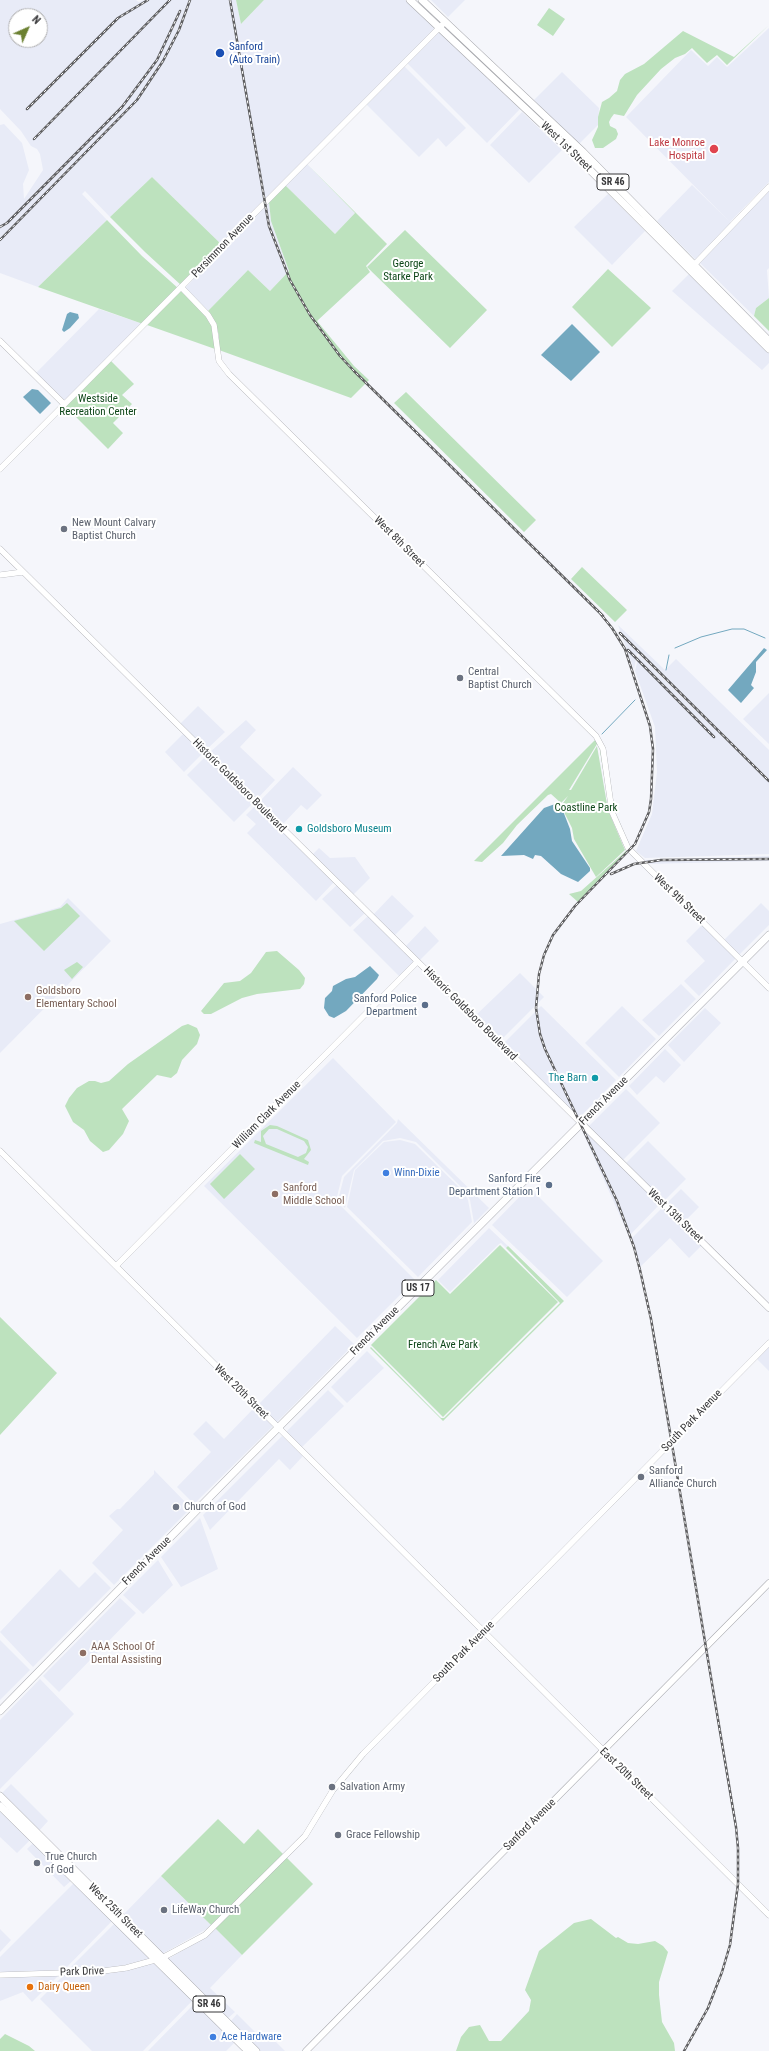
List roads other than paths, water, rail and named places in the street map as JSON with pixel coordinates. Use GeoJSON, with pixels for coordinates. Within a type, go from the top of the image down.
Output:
{"type":"FeatureCollection","features":[{"type":"Feature","properties":{"kind":"main road","name":"West 1st Street"},"geometry":{"type":"LineString","coordinates":[[410,0],[442,24],[543,114],[692,268],[769,341]]}},
{"type":"Feature","properties":{"kind":"main road","name":"West 1st Street"},"geometry":{"type":"LineString","coordinates":[[422,0],[442,24],[524,107],[588,168],[595,171],[611,186],[627,197],[769,349]]}},
{"type":"Feature","properties":{"kind":"main road"},"geometry":{"type":"LineString","coordinates":[[524,107],[531,107],[538,113],[543,114]]}},
{"type":"Feature","properties":{"kind":"main road","name":"French Avenue"},"geometry":{"type":"LineString","coordinates":[[0,1710],[278,1428],[769,935]]}},
{"type":"Feature","properties":{"kind":"main road","name":"West 13th Street"},"geometry":{"type":"LineString","coordinates":[[582,1124],[769,1308]]}},
{"type":"Feature","properties":{"kind":"main road","name":"Sanford Avenue"},"geometry":{"type":"LineString","coordinates":[[306,2051],[769,1583]]}},
{"type":"Feature","properties":{"kind":"main road","name":"West 25th Street"},"geometry":{"type":"LineString","coordinates":[[0,1796],[159,1959]]}},
{"type":"Feature","properties":{"kind":"main road","name":"West 25th Street"},"geometry":{"type":"LineString","coordinates":[[0,1806],[75,1880],[159,1959]]}},
{"type":"Feature","properties":{"kind":"main road"},"geometry":{"type":"LineString","coordinates":[[75,1880],[80,1881],[92,1892],[98,1895]]}},
{"type":"Feature","properties":{"kind":"main road","name":"SR 46"},"geometry":{"type":"LineString","coordinates":[[159,1959],[248,2051]]}},
{"type":"Feature","properties":{"kind":"main road","name":"SR 46"},"geometry":{"type":"LineString","coordinates":[[159,1959],[256,2051]]}},
{"type":"Feature","properties":{"kind":"main road"},"geometry":{"type":"LineString","coordinates":[[216,2019],[222,2020],[230,2029],[235,2030]]}},
{"type":"Feature","properties":{"kind":"street","name":"Persimmon Avenue"},"geometry":{"type":"LineString","coordinates":[[0,469],[182,288],[442,24]]}},
{"type":"Feature","properties":{"kind":"street"},"geometry":{"type":"LineString","coordinates":[[692,268],[769,187]]}},
{"type":"Feature","properties":{"kind":"street","name":"West 8th Street"},"geometry":{"type":"LineString","coordinates":[[182,288],[208,315],[214,325],[219,361],[229,374],[596,736],[603,748],[609,797]]}},
{"type":"Feature","properties":{"kind":"street"},"geometry":{"type":"LineString","coordinates":[[0,341],[64,404]]}},
{"type":"Feature","properties":{"kind":"street","name":"Historic Goldsboro Boulevard"},"geometry":{"type":"LineString","coordinates":[[0,549],[582,1124]]}},
{"type":"Feature","properties":{"kind":"street"},"geometry":{"type":"LineString","coordinates":[[0,575],[22,572]]}},
{"type":"Feature","properties":{"kind":"street","name":"West 9th Street"},"geometry":{"type":"LineString","coordinates":[[609,797],[612,812],[628,848],[769,988]]}},
{"type":"Feature","properties":{"kind":"street","name":"William Clark Avenue"},"geometry":{"type":"LineString","coordinates":[[116,1266],[418,962]]}},
{"type":"Feature","properties":{"kind":"street","name":"West 20th Street"},"geometry":{"type":"LineString","coordinates":[[0,1151],[484,1633]]}},
{"type":"Feature","properties":{"kind":"street","name":"South Park Avenue"},"geometry":{"type":"LineString","coordinates":[[159,1959],[205,1935],[295,1846],[312,1827],[344,1774],[769,1343]]}},
{"type":"Feature","properties":{"kind":"street","name":"East 20th Street"},"geometry":{"type":"LineString","coordinates":[[484,1633],[769,1915]]}},
{"type":"Feature","properties":{"kind":"street","name":"Park Drive"},"geometry":{"type":"LineString","coordinates":[[0,1975],[110,1971],[159,1959]]}},
{"type":"Feature","properties":{"kind":"water"},"geometry":{"type":"Polygon","coordinates":[[[70,312],[78,314],[79,318],[64,332],[62,330],[67,314],[70,312]]]}},
{"type":"Feature","properties":{"kind":"water"},"geometry":{"type":"Polygon","coordinates":[[[572,324],[600,352],[571,381],[541,355],[572,324]]]}},
{"type":"Feature","properties":{"kind":"water"},"geometry":{"type":"Polygon","coordinates":[[[32,389],[38,390],[51,403],[40,414],[23,397],[32,389]]]}},
{"type":"Feature","properties":{"kind":"water"},"geometry":{"type":"Polygon","coordinates":[[[764,648],[767,650],[756,662],[756,672],[751,685],[754,688],[741,703],[728,690],[764,648]]]}},
{"type":"Feature","properties":{"kind":"water"},"geometry":{"type":"Polygon","coordinates":[[[555,804],[563,811],[570,829],[572,841],[590,868],[590,871],[578,882],[561,874],[541,856],[535,855],[533,859],[524,855],[501,856],[544,808],[555,804]]]}},
{"type":"Feature","properties":{"kind":"water"},"geometry":{"type":"Polygon","coordinates":[[[370,966],[379,975],[377,979],[346,1011],[334,1018],[329,1016],[324,1008],[325,998],[332,991],[333,986],[346,979],[355,977],[370,966]]]}},
{"type":"Feature","properties":{"kind":"waterway"},"geometry":{"type":"LineString","coordinates":[[675,648],[701,637],[732,629],[744,629],[765,638]]}},
{"type":"Feature","properties":{"kind":"waterway"},"geometry":{"type":"LineString","coordinates":[[666,670],[669,655]]}},
{"type":"Feature","properties":{"kind":"waterway"},"geometry":{"type":"LineString","coordinates":[[602,734],[635,700]]}},
{"type":"Feature","properties":{"kind":"railway"},"geometry":{"type":"LineString","coordinates":[[27,109],[118,18],[148,0]]}},
{"type":"Feature","properties":{"kind":"railway"},"geometry":{"type":"LineString","coordinates":[[34,139],[170,0]]}},
{"type":"Feature","properties":{"kind":"railway"},"geometry":{"type":"LineString","coordinates":[[0,240],[137,100],[163,61],[179,30],[190,0]]}},
{"type":"Feature","properties":{"kind":"railway"},"geometry":{"type":"LineString","coordinates":[[230,0],[269,226],[290,280],[310,315],[340,356],[354,371],[603,616]]}},
{"type":"Feature","properties":{"kind":"railway"},"geometry":{"type":"LineString","coordinates":[[0,227],[7,223],[122,107],[157,60],[180,11]]}},
{"type":"Feature","properties":{"kind":"railway"},"geometry":{"type":"LineString","coordinates":[[599,612],[612,628],[625,649],[650,726],[653,749],[649,812],[635,844],[575,906],[553,935],[544,955],[539,974],[536,1008],[540,1034],[545,1049],[617,1201],[634,1247],[640,1270],[651,1319],[736,1827],[738,1848],[738,1884],[730,1945],[722,1972],[708,2008],[684,2051]]}},
{"type":"Feature","properties":{"kind":"railway"},"geometry":{"type":"LineString","coordinates":[[620,633],[769,781]]}},
{"type":"Feature","properties":{"kind":"railway"},"geometry":{"type":"LineString","coordinates":[[628,650],[714,737]]}},
{"type":"Feature","properties":{"kind":"railway"},"geometry":{"type":"LineString","coordinates":[[611,874],[634,864],[661,860],[769,859]]}},
{"type":"Feature","properties":{"kind":"place","name":"Sanford (Auto Train)"},"geometry":{"type":"Point","coordinates":[220,53]}},
{"type":"Feature","properties":{"kind":"place","name":"Lake Monroe Hospital"},"geometry":{"type":"Point","coordinates":[714,149]}},
{"type":"Feature","properties":{"kind":"place","name":"New Mount Calvary Baptist Church"},"geometry":{"type":"Point","coordinates":[64,529]}},
{"type":"Feature","properties":{"kind":"place","name":"Central Baptist Church"},"geometry":{"type":"Point","coordinates":[460,678]}},
{"type":"Feature","properties":{"kind":"place","name":"Goldsboro Museum"},"geometry":{"type":"Point","coordinates":[299,829]}},
{"type":"Feature","properties":{"kind":"place","name":"Goldsboro Elementary School"},"geometry":{"type":"Point","coordinates":[28,997]}},
{"type":"Feature","properties":{"kind":"place","name":"Sanford Police Department"},"geometry":{"type":"Point","coordinates":[425,1005]}},
{"type":"Feature","properties":{"kind":"place","name":"The Barn"},"geometry":{"type":"Point","coordinates":[595,1078]}},
{"type":"Feature","properties":{"kind":"place","name":"Winn-Dixie"},"geometry":{"type":"Point","coordinates":[386,1173]}},
{"type":"Feature","properties":{"kind":"place","name":"Sanford Fire Department Station 1"},"geometry":{"type":"Point","coordinates":[549,1185]}},
{"type":"Feature","properties":{"kind":"place","name":"Sanford Middle School"},"geometry":{"type":"Point","coordinates":[275,1194]}},
{"type":"Feature","properties":{"kind":"place","name":"Sanford Alliance Church"},"geometry":{"type":"Point","coordinates":[641,1477]}},
{"type":"Feature","properties":{"kind":"place","name":"Church of God"},"geometry":{"type":"Point","coordinates":[176,1507]}},
{"type":"Feature","properties":{"kind":"place","name":"AAA School Of Dental Assisting"},"geometry":{"type":"Point","coordinates":[83,1653]}},
{"type":"Feature","properties":{"kind":"place","name":"Salvation Army"},"geometry":{"type":"Point","coordinates":[332,1787]}},
{"type":"Feature","properties":{"kind":"place","name":"Grace Fellowship"},"geometry":{"type":"Point","coordinates":[338,1835]}},
{"type":"Feature","properties":{"kind":"place","name":"True Church of God"},"geometry":{"type":"Point","coordinates":[37,1863]}},
{"type":"Feature","properties":{"kind":"place","name":"LifeWay Church"},"geometry":{"type":"Point","coordinates":[164,1910]}},
{"type":"Feature","properties":{"kind":"place","name":"Dairy Queen"},"geometry":{"type":"Point","coordinates":[30,1987]}},
{"type":"Feature","properties":{"kind":"place","name":"Ace Hardware"},"geometry":{"type":"Point","coordinates":[213,2037]}},
{"type":"Feature","properties":{"kind":"park label","name":"George Starke Park"},"geometry":{"type":"Point","coordinates":[408,270]}},
{"type":"Feature","properties":{"kind":"park label","name":"Westside Recreation Center"},"geometry":{"type":"Point","coordinates":[98,405]}},
{"type":"Feature","properties":{"kind":"park label","name":"Coastline Park"},"geometry":{"type":"Point","coordinates":[586,808]}},
{"type":"Feature","properties":{"kind":"park label","name":"French Ave Park"},"geometry":{"type":"Point","coordinates":[443,1345]}}]}
